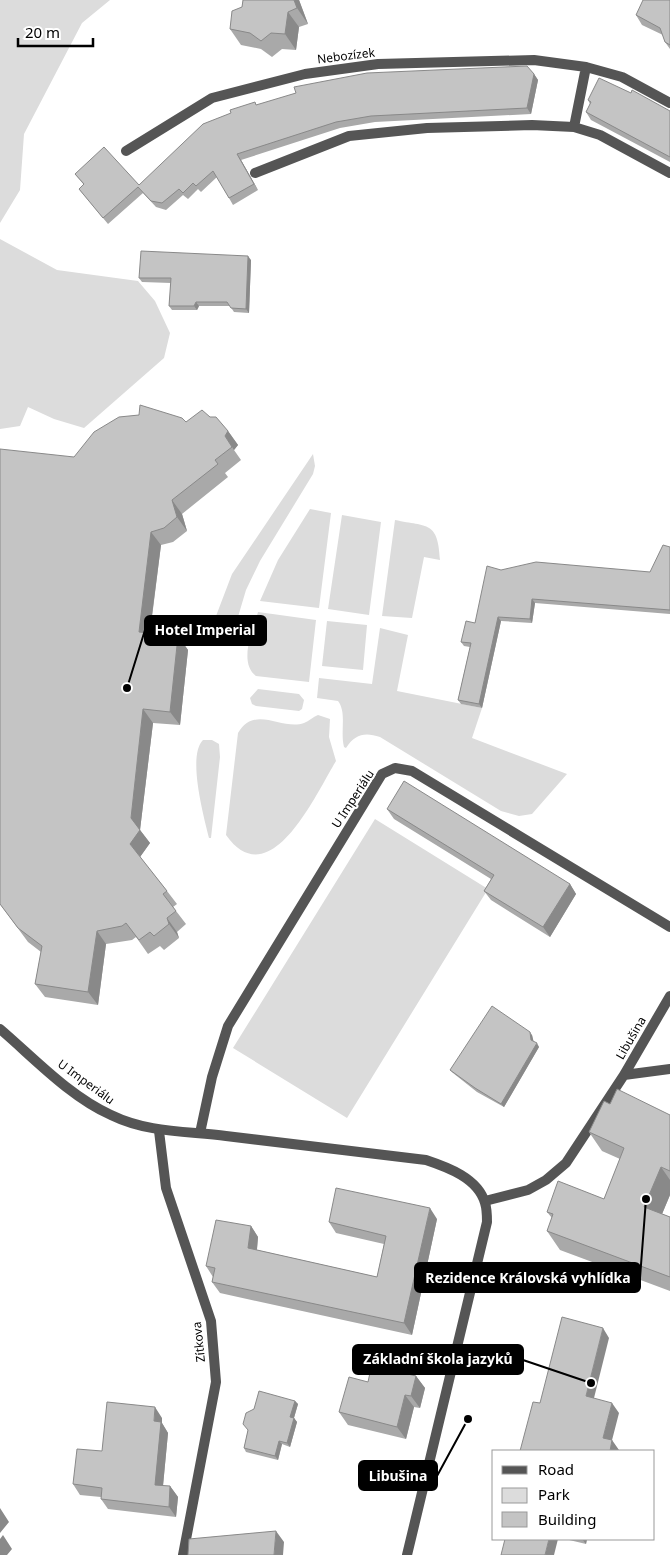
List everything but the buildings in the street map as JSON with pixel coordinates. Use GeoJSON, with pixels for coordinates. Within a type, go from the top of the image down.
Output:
{"type":"FeatureCollection","features":[{"type":"Feature","properties":{"kind":"street","name":"Nebozízek"},"geometry":{"type":"LineString","coordinates":[[126,151],[212,98],[305,74],[378,64],[534,60],[586,68],[622,77],[670,103]]}},
{"type":"Feature","properties":{"kind":"street"},"geometry":{"type":"LineString","coordinates":[[574,126],[586,68]]}},
{"type":"Feature","properties":{"kind":"street"},"geometry":{"type":"LineString","coordinates":[[255,173],[349,136],[427,128],[532,125],[574,126],[600,135],[670,173]]}},
{"type":"Feature","properties":{"kind":"street","name":"U Imperiálu"},"geometry":{"type":"LineString","coordinates":[[200,1133],[212,1077],[228,1026],[382,774],[395,768],[412,771],[670,928]]}},
{"type":"Feature","properties":{"kind":"street","name":"Libušina"},"geometry":{"type":"LineString","coordinates":[[485,1201],[528,1190],[546,1180],[566,1163],[624,1075],[670,996]]}},
{"type":"Feature","properties":{"kind":"street","name":"U Imperiálu"},"geometry":{"type":"LineString","coordinates":[[0,1028],[55,1076],[102,1110],[133,1125],[158,1131],[200,1133],[426,1160],[447,1167],[464,1177],[476,1188],[485,1201]]}},
{"type":"Feature","properties":{"kind":"street"},"geometry":{"type":"LineString","coordinates":[[624,1075],[670,1069]]}},
{"type":"Feature","properties":{"kind":"street","name":"Zítkova"},"geometry":{"type":"LineString","coordinates":[[158,1131],[166,1188],[211,1321],[216,1382],[184,1555]]}},
{"type":"Feature","properties":{"kind":"street"},"geometry":{"type":"LineString","coordinates":[[407,1555],[487,1222],[485,1201]]}},
{"type":"Feature","properties":{"kind":"green space"},"geometry":{"type":"Polygon","coordinates":[[[0,0],[110,0],[82,23],[24,134],[20,190],[0,223],[0,0]]]}},
{"type":"Feature","properties":{"kind":"green space"},"geometry":{"type":"Polygon","coordinates":[[[0,239],[57,270],[138,281],[155,301],[170,333],[164,358],[84,428],[54,419],[28,407],[20,426],[0,429],[0,239]]]}},
{"type":"Feature","properties":{"kind":"green space"},"geometry":{"type":"Polygon","coordinates":[[[313,454],[315,466],[313,474],[260,561],[246,590],[232,637],[228,643],[210,642],[216,616],[232,574],[313,454]]]}},
{"type":"Feature","properties":{"kind":"green space"},"geometry":{"type":"Polygon","coordinates":[[[310,509],[331,513],[319,608],[260,601],[278,560],[310,509]]]}},
{"type":"Feature","properties":{"kind":"green space"},"geometry":{"type":"Polygon","coordinates":[[[342,515],[381,522],[369,615],[328,609],[342,515]]]}},
{"type":"Feature","properties":{"kind":"green space"},"geometry":{"type":"Polygon","coordinates":[[[395,520],[423,525],[429,528],[434,532],[439,547],[440,560],[424,557],[412,618],[382,616],[395,520]]]}},
{"type":"Feature","properties":{"kind":"green space"},"geometry":{"type":"Polygon","coordinates":[[[258,612],[316,620],[309,682],[256,676],[251,670],[247,654],[250,636],[258,612]]]}},
{"type":"Feature","properties":{"kind":"green space"},"geometry":{"type":"Polygon","coordinates":[[[327,621],[367,625],[363,670],[322,666],[327,621]]]}},
{"type":"Feature","properties":{"kind":"green space"},"geometry":{"type":"Polygon","coordinates":[[[380,628],[408,635],[397,691],[482,708],[472,738],[567,774],[532,814],[519,816],[501,811],[380,737],[361,735],[349,743],[346,748],[344,747],[341,706],[338,701],[317,698],[319,678],[372,684],[380,628]]]}},
{"type":"Feature","properties":{"kind":"green space"},"geometry":{"type":"Polygon","coordinates":[[[258,689],[299,694],[304,700],[302,709],[299,711],[256,706],[252,704],[250,698],[258,689]]]}},
{"type":"Feature","properties":{"kind":"green space"},"geometry":{"type":"Polygon","coordinates":[[[318,715],[330,719],[329,737],[336,761],[317,795],[290,834],[275,848],[259,854],[243,851],[226,835],[238,733],[252,720],[261,719],[296,725],[318,715]]]}},
{"type":"Feature","properties":{"kind":"green space"},"geometry":{"type":"Polygon","coordinates":[[[203,740],[212,740],[219,744],[220,757],[211,838],[209,838],[198,787],[196,759],[198,748],[203,740]]]}},
{"type":"Feature","properties":{"kind":"green space"},"geometry":{"type":"Polygon","coordinates":[[[375,819],[488,889],[347,1118],[233,1048],[375,819]]]}},
{"type":"Feature","properties":{"kind":"place","name":"Hotel Imperial"},"geometry":{"type":"Point","coordinates":[127,688]}},
{"type":"Feature","properties":{"kind":"place","name":"Rezidence Královská vyhlídka"},"geometry":{"type":"Point","coordinates":[646,1199]}},
{"type":"Feature","properties":{"kind":"place","name":"Základní škola jazyků"},"geometry":{"type":"Point","coordinates":[591,1383]}},
{"type":"Feature","properties":{"kind":"place","name":"Libušina"},"geometry":{"type":"Point","coordinates":[468,1419]}}]}
